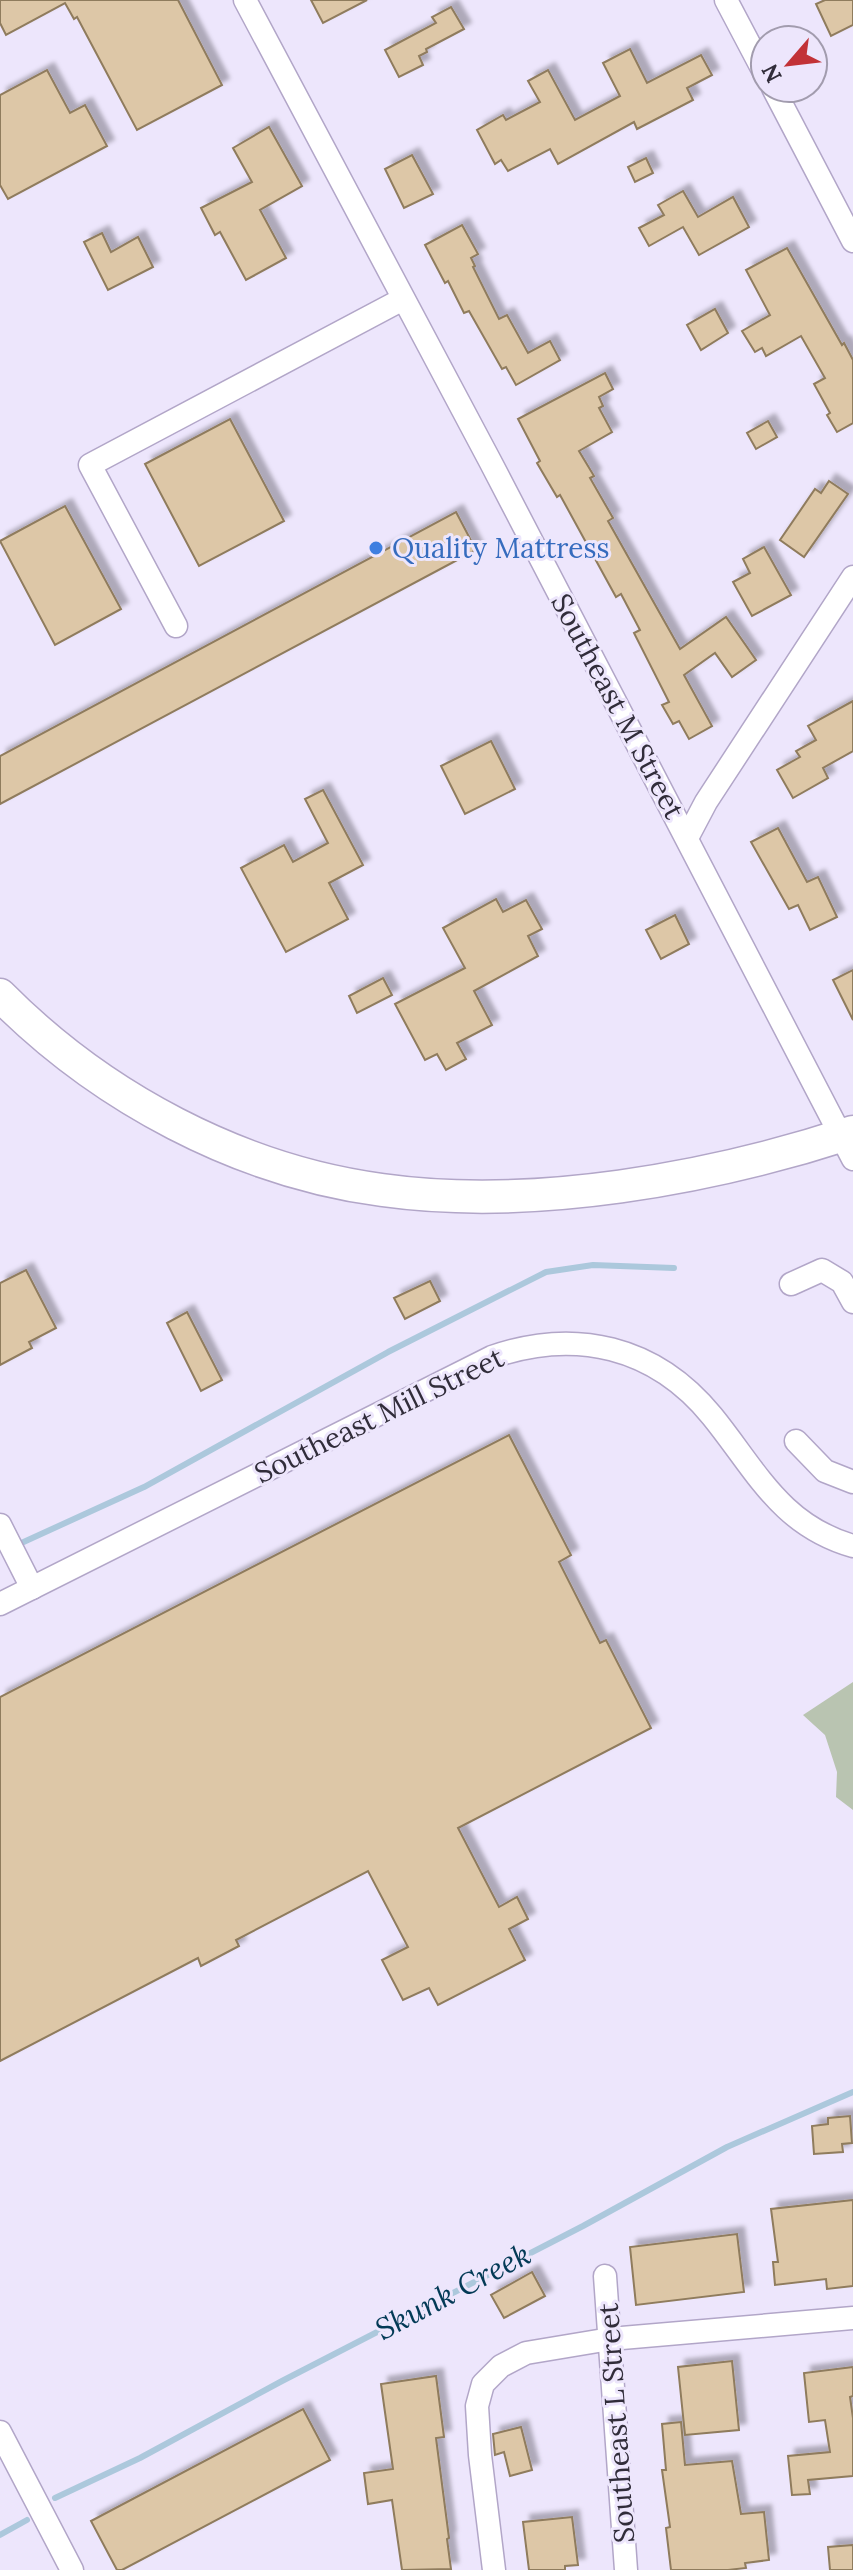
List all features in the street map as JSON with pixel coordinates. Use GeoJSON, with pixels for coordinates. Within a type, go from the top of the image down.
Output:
{"type":"FeatureCollection","features":[{"type":"Feature","properties":{"kind":"highway"},"geometry":{"type":"LineString","coordinates":[[0,995],[74,1059],[163,1116],[260,1160],[320,1178],[381,1190],[476,1196],[581,1191],[849,1143]]}},
{"type":"Feature","properties":{"kind":"street","name":"Southeast M Street"},"geometry":{"type":"LineString","coordinates":[[245,0],[726,917],[849,1143]]}},
{"type":"Feature","properties":{"kind":"street"},"geometry":{"type":"LineString","coordinates":[[726,0],[749,44]]}},
{"type":"Feature","properties":{"kind":"street"},"geometry":{"type":"LineString","coordinates":[[781,104],[853,241]]}},
{"type":"Feature","properties":{"kind":"street"},"geometry":{"type":"LineString","coordinates":[[176,626],[90,465],[403,299]]}},
{"type":"Feature","properties":{"kind":"street"},"geometry":{"type":"LineString","coordinates":[[687,838],[706,802],[853,577]]}},
{"type":"Feature","properties":{"kind":"street"},"geometry":{"type":"LineString","coordinates":[[791,1284],[822,1270],[842,1282],[853,1302]]}},
{"type":"Feature","properties":{"kind":"street","name":"Southeast Mill Street"},"geometry":{"type":"LineString","coordinates":[[0,1604],[492,1357],[518,1348],[566,1342],[591,1344],[639,1359],[686,1390],[712,1416],[754,1475],[791,1513],[809,1527],[853,1546]]}},
{"type":"Feature","properties":{"kind":"street"},"geometry":{"type":"LineString","coordinates":[[796,1441],[825,1471],[853,1482]]}},
{"type":"Feature","properties":{"kind":"street"},"geometry":{"type":"LineString","coordinates":[[0,1525],[32,1588]]}},
{"type":"Feature","properties":{"kind":"street","name":"Southeast L Street"},"geometry":{"type":"LineString","coordinates":[[605,2276],[626,2570]]}},
{"type":"Feature","properties":{"kind":"street"},"geometry":{"type":"LineString","coordinates":[[494,2570],[477,2406],[483,2384],[501,2366],[526,2353],[610,2339],[853,2318]]}},
{"type":"Feature","properties":{"kind":"street"},"geometry":{"type":"LineString","coordinates":[[0,2432],[72,2570]]}},
{"type":"Feature","properties":{"kind":"green space"},"geometry":{"type":"Polygon","coordinates":[[[853,1682],[853,1810],[836,1797],[837,1772],[825,1735],[803,1715],[853,1682]]]}},
{"type":"Feature","properties":{"kind":"building"},"geometry":{"type":"Polygon","coordinates":[[[0,0],[178,0],[222,85],[137,130],[77,17],[74,19],[65,3],[6,35],[0,23],[0,0]]]}},
{"type":"Feature","properties":{"kind":"building"},"geometry":{"type":"Polygon","coordinates":[[[311,0],[367,0],[323,23],[311,0]]]}},
{"type":"Feature","properties":{"kind":"building"},"geometry":{"type":"Polygon","coordinates":[[[825,0],[853,0],[853,25],[831,36],[829,24],[825,24],[816,4],[825,0]]]}},
{"type":"Feature","properties":{"kind":"building"},"geometry":{"type":"Polygon","coordinates":[[[451,7],[464,29],[426,49],[427,52],[419,56],[423,65],[399,77],[385,50],[436,23],[432,17],[451,7]]]}},
{"type":"Feature","properties":{"kind":"building"},"geometry":{"type":"Polygon","coordinates":[[[630,49],[647,83],[701,55],[712,75],[687,88],[693,100],[637,129],[634,122],[558,164],[550,149],[508,171],[501,160],[495,164],[477,130],[503,115],[506,120],[540,102],[528,81],[548,70],[575,120],[620,96],[603,63],[630,49]]]}},
{"type":"Feature","properties":{"kind":"building"},"geometry":{"type":"Polygon","coordinates":[[[47,70],[70,113],[85,105],[107,146],[8,199],[0,185],[0,95],[47,70]]]}},
{"type":"Feature","properties":{"kind":"building"},"geometry":{"type":"Polygon","coordinates":[[[269,127],[302,186],[260,210],[286,258],[246,280],[220,232],[215,235],[201,208],[252,182],[233,148],[269,127]]]}},
{"type":"Feature","properties":{"kind":"building"},"geometry":{"type":"Polygon","coordinates":[[[412,155],[433,194],[404,208],[385,169],[412,155]]]}},
{"type":"Feature","properties":{"kind":"building"},"geometry":{"type":"Polygon","coordinates":[[[646,158],[653,173],[635,182],[628,167],[646,158]]]}},
{"type":"Feature","properties":{"kind":"building"},"geometry":{"type":"Polygon","coordinates":[[[683,191],[698,217],[733,197],[749,227],[699,255],[683,227],[649,246],[639,228],[664,215],[658,205],[683,191]]]}},
{"type":"Feature","properties":{"kind":"building"},"geometry":{"type":"Polygon","coordinates":[[[462,225],[478,254],[471,258],[473,267],[499,319],[507,315],[528,353],[550,341],[560,360],[516,385],[506,367],[502,369],[469,311],[464,313],[425,245],[462,225]]]}},
{"type":"Feature","properties":{"kind":"building"},"geometry":{"type":"Polygon","coordinates":[[[102,233],[111,252],[138,237],[153,267],[108,290],[84,242],[102,233]]]}},
{"type":"Feature","properties":{"kind":"building"},"geometry":{"type":"Polygon","coordinates":[[[787,248],[853,360],[853,423],[837,432],[814,384],[825,378],[801,336],[766,356],[762,348],[755,352],[742,331],[770,315],[746,270],[787,248]]]}},
{"type":"Feature","properties":{"kind":"building"},"geometry":{"type":"Polygon","coordinates":[[[715,309],[728,333],[701,350],[687,325],[715,309]]]}},
{"type":"Feature","properties":{"kind":"building"},"geometry":{"type":"Polygon","coordinates":[[[605,373],[613,389],[599,397],[603,406],[599,408],[612,432],[579,451],[594,476],[590,478],[613,518],[608,521],[680,649],[726,617],[756,660],[732,677],[715,653],[684,675],[712,726],[689,739],[679,721],[673,724],[662,705],[669,702],[634,633],[640,630],[621,594],[616,597],[560,495],[557,497],[537,463],[540,461],[518,419],[605,373]]]}},
{"type":"Feature","properties":{"kind":"building"},"geometry":{"type":"Polygon","coordinates":[[[230,419],[284,521],[199,566],[145,464],[230,419]]]}},
{"type":"Feature","properties":{"kind":"building"},"geometry":{"type":"Polygon","coordinates":[[[768,421],[777,437],[756,449],[747,433],[768,421]]]}},
{"type":"Feature","properties":{"kind":"building"},"geometry":{"type":"Polygon","coordinates":[[[829,481],[848,494],[804,557],[780,540],[815,489],[821,493],[829,481]]]}},
{"type":"Feature","properties":{"kind":"building"},"geometry":{"type":"Polygon","coordinates":[[[65,506],[121,609],[55,645],[0,541],[65,506]]]}},
{"type":"Feature","properties":{"kind":"building"},"geometry":{"type":"Polygon","coordinates":[[[456,512],[476,550],[0,804],[0,756],[456,512]]]}},
{"type":"Feature","properties":{"kind":"building"},"geometry":{"type":"Polygon","coordinates":[[[764,547],[791,595],[752,616],[733,582],[750,573],[743,559],[764,547]]]}},
{"type":"Feature","properties":{"kind":"building"},"geometry":{"type":"Polygon","coordinates":[[[853,701],[853,751],[823,768],[828,778],[793,798],[777,770],[800,757],[796,751],[816,740],[808,726],[853,701]]]}},
{"type":"Feature","properties":{"kind":"building"},"geometry":{"type":"Polygon","coordinates":[[[491,741],[515,789],[465,814],[441,766],[491,741]]]}},
{"type":"Feature","properties":{"kind":"building"},"geometry":{"type":"Polygon","coordinates":[[[323,790],[363,865],[329,883],[348,919],[286,952],[241,868],[284,845],[293,862],[328,843],[305,799],[323,790]]]}},
{"type":"Feature","properties":{"kind":"building"},"geometry":{"type":"Polygon","coordinates":[[[778,828],[807,882],[818,877],[837,917],[810,930],[798,905],[789,909],[751,842],[778,828]]]}},
{"type":"Feature","properties":{"kind":"building"},"geometry":{"type":"Polygon","coordinates":[[[496,899],[503,912],[526,900],[542,929],[528,936],[538,956],[474,991],[492,1025],[457,1043],[466,1059],[446,1070],[437,1054],[425,1060],[395,1004],[465,968],[443,928],[496,899]]]}},
{"type":"Feature","properties":{"kind":"building"},"geometry":{"type":"Polygon","coordinates":[[[675,915],[689,944],[661,959],[646,930],[675,915]]]}},
{"type":"Feature","properties":{"kind":"building"},"geometry":{"type":"Polygon","coordinates":[[[853,970],[853,1020],[833,980],[853,970]]]}},
{"type":"Feature","properties":{"kind":"building"},"geometry":{"type":"Polygon","coordinates":[[[383,978],[392,995],[357,1013],[349,996],[383,978]]]}},
{"type":"Feature","properties":{"kind":"building"},"geometry":{"type":"Polygon","coordinates":[[[26,1270],[56,1328],[29,1342],[32,1348],[0,1365],[0,1283],[26,1270]]]}},
{"type":"Feature","properties":{"kind":"building"},"geometry":{"type":"Polygon","coordinates":[[[430,1281],[440,1301],[405,1319],[394,1298],[430,1281]]]}},
{"type":"Feature","properties":{"kind":"building"},"geometry":{"type":"Polygon","coordinates":[[[187,1312],[222,1380],[201,1391],[167,1323],[187,1312]]]}},
{"type":"Feature","properties":{"kind":"building"},"geometry":{"type":"Polygon","coordinates":[[[509,1435],[571,1555],[559,1562],[600,1643],[606,1640],[651,1728],[458,1828],[499,1907],[517,1897],[528,1919],[509,1929],[525,1960],[438,2005],[429,1988],[403,2000],[382,1960],[408,1947],[368,1871],[236,1940],[239,1946],[201,1966],[198,1958],[0,2061],[0,1697],[509,1435]]]}},
{"type":"Feature","properties":{"kind":"building"},"geometry":{"type":"Polygon","coordinates":[[[850,2116],[852,2143],[842,2144],[843,2152],[814,2154],[812,2126],[828,2124],[828,2118],[850,2116]]]}},
{"type":"Feature","properties":{"kind":"building"},"geometry":{"type":"Polygon","coordinates":[[[853,2200],[853,2286],[827,2289],[826,2279],[775,2285],[773,2262],[778,2262],[771,2209],[853,2200]]]}},
{"type":"Feature","properties":{"kind":"building"},"geometry":{"type":"Polygon","coordinates":[[[737,2234],[744,2292],[636,2305],[630,2247],[737,2234]]]}},
{"type":"Feature","properties":{"kind":"building"},"geometry":{"type":"Polygon","coordinates":[[[532,2272],[545,2296],[504,2318],[491,2295],[532,2272]]]}},
{"type":"Feature","properties":{"kind":"building"},"geometry":{"type":"Polygon","coordinates":[[[732,2361],[739,2430],[685,2435],[678,2367],[732,2361]]]}},
{"type":"Feature","properties":{"kind":"building"},"geometry":{"type":"Polygon","coordinates":[[[853,2367],[853,2396],[850,2397],[853,2476],[808,2480],[810,2494],[792,2495],[788,2456],[830,2452],[825,2420],[809,2422],[804,2373],[853,2367]]]}},
{"type":"Feature","properties":{"kind":"building"},"geometry":{"type":"Polygon","coordinates":[[[436,2376],[444,2437],[436,2438],[451,2569],[402,2570],[392,2500],[368,2504],[364,2473],[393,2469],[381,2384],[436,2376]]]}},
{"type":"Feature","properties":{"kind":"building"},"geometry":{"type":"Polygon","coordinates":[[[303,2409],[330,2460],[117,2570],[91,2521],[303,2409]]]}},
{"type":"Feature","properties":{"kind":"building"},"geometry":{"type":"Polygon","coordinates":[[[681,2422],[685,2465],[732,2461],[741,2514],[764,2512],[769,2560],[745,2563],[746,2568],[728,2570],[671,2570],[666,2528],[670,2527],[662,2470],[666,2470],[662,2424],[681,2422]]]}},
{"type":"Feature","properties":{"kind":"building"},"geometry":{"type":"Polygon","coordinates":[[[521,2427],[532,2470],[510,2476],[504,2452],[495,2455],[493,2434],[521,2427]]]}},
{"type":"Feature","properties":{"kind":"building"},"geometry":{"type":"Polygon","coordinates":[[[572,2517],[578,2565],[565,2566],[565,2570],[529,2570],[523,2522],[572,2517]]]}},
{"type":"Feature","properties":{"kind":"building"},"geometry":{"type":"Polygon","coordinates":[[[853,2545],[853,2570],[830,2570],[828,2547],[853,2545]]]}},
{"type":"Feature","properties":{"kind":"waterway"},"geometry":{"type":"LineString","coordinates":[[17,1545],[144,1487],[388,1352],[546,1272],[593,1265],[674,1268]]}},
{"type":"Feature","properties":{"kind":"waterway","name":"Skunk Creek"},"geometry":{"type":"LineString","coordinates":[[55,2498],[140,2458],[727,2147],[853,2092]]}},
{"type":"Feature","properties":{"kind":"waterway","name":"Skunk Creek"},"geometry":{"type":"LineString","coordinates":[[0,2535],[27,2520]]}},
{"type":"Feature","properties":{"kind":"place","name":"Quality Mattress"},"geometry":{"type":"Point","coordinates":[376,548]}}]}
